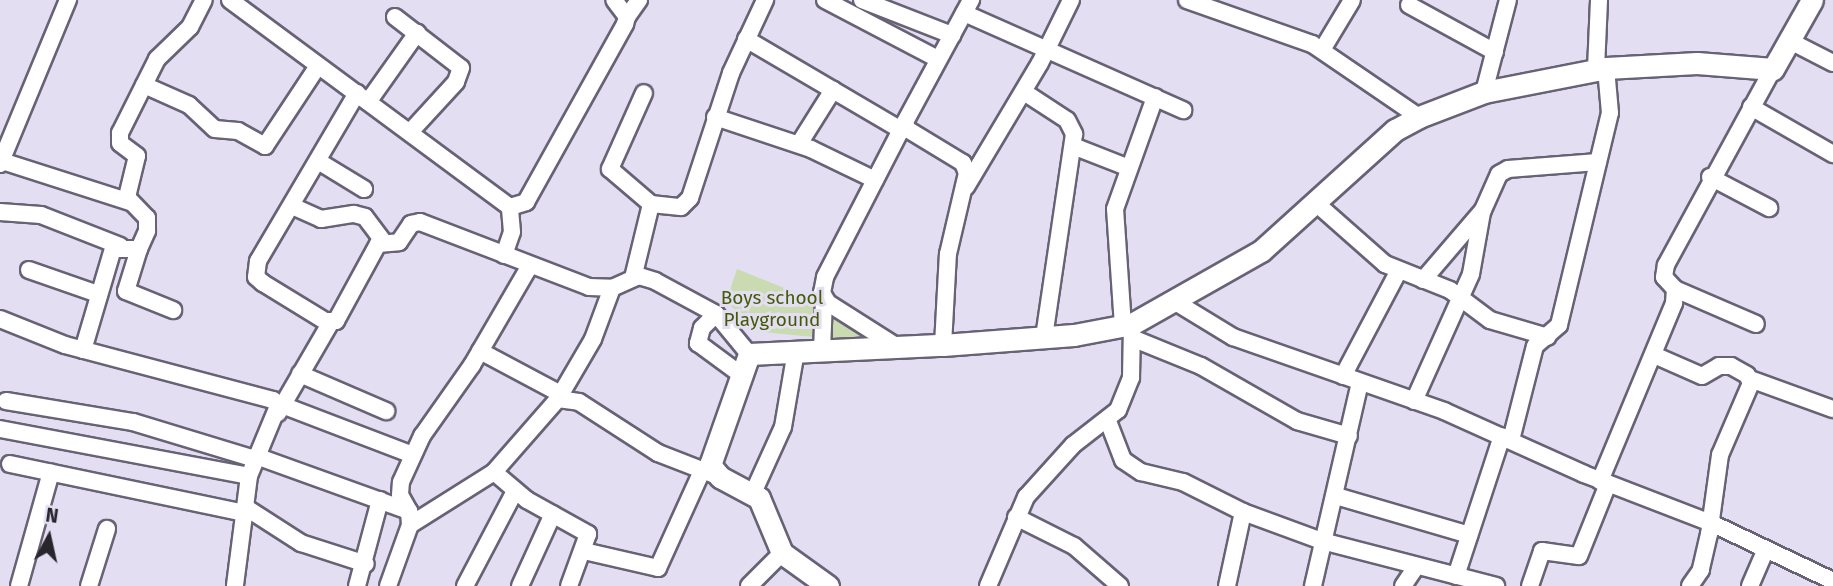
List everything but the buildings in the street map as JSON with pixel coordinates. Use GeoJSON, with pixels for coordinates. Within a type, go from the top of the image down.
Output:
{"type":"FeatureCollection","features":[{"type":"Feature","properties":{"kind":"street"},"geometry":{"type":"LineString","coordinates":[[68,0],[1,163],[130,202],[147,218],[125,291],[173,310]]}},
{"type":"Feature","properties":{"kind":"street"},"geometry":{"type":"LineString","coordinates":[[130,202],[127,193],[137,156],[119,137],[157,60],[190,27],[204,0]]}},
{"type":"Feature","properties":{"kind":"street"},"geometry":{"type":"LineString","coordinates":[[230,0],[510,207],[512,232],[504,255]]}},
{"type":"Feature","properties":{"kind":"street"},"geometry":{"type":"LineString","coordinates":[[614,0],[627,17]]}},
{"type":"Feature","properties":{"kind":"street"},"geometry":{"type":"LineString","coordinates":[[510,207],[526,202],[627,17],[639,0]]}},
{"type":"Feature","properties":{"kind":"street"},"geometry":{"type":"LineString","coordinates":[[643,93],[610,169],[652,204],[686,204],[715,117],[746,39],[765,0]]}},
{"type":"Feature","properties":{"kind":"street"},"geometry":{"type":"LineString","coordinates":[[825,0],[938,60]]}},
{"type":"Feature","properties":{"kind":"street"},"geometry":{"type":"LineString","coordinates":[[862,0],[952,35]]}},
{"type":"Feature","properties":{"kind":"street"},"geometry":{"type":"LineString","coordinates":[[943,345],[948,254],[965,187],[1024,92],[1071,0]]}},
{"type":"Feature","properties":{"kind":"street"},"geometry":{"type":"LineString","coordinates":[[1187,0],[1322,50],[1419,117]]}},
{"type":"Feature","properties":{"kind":"street"},"geometry":{"type":"LineString","coordinates":[[1322,50],[1352,0]]}},
{"type":"Feature","properties":{"kind":"street"},"geometry":{"type":"LineString","coordinates":[[1484,92],[1508,0]]}},
{"type":"Feature","properties":{"kind":"street"},"geometry":{"type":"LineString","coordinates":[[1456,576],[1506,438],[1535,346],[1559,326],[1611,99],[1601,69],[1598,0]]}},
{"type":"Feature","properties":{"kind":"street"},"geometry":{"type":"LineString","coordinates":[[1756,324],[1675,289],[1663,272],[1710,177],[1812,0]]}},
{"type":"Feature","properties":{"kind":"street"},"geometry":{"type":"LineString","coordinates":[[1409,5],[1495,52]]}},
{"type":"Feature","properties":{"kind":"street"},"geometry":{"type":"LineString","coordinates":[[822,351],[825,277],[967,6],[1047,49],[1183,110]]}},
{"type":"Feature","properties":{"kind":"street"},"geometry":{"type":"LineString","coordinates":[[395,17],[461,68],[456,82],[410,132]]}},
{"type":"Feature","properties":{"kind":"street"},"geometry":{"type":"LineString","coordinates":[[331,322],[256,277],[258,261],[318,161],[362,97],[417,33]]}},
{"type":"Feature","properties":{"kind":"street"},"geometry":{"type":"LineString","coordinates":[[746,39],[833,90],[903,126],[963,163],[965,187]]}},
{"type":"Feature","properties":{"kind":"street"},"geometry":{"type":"LineString","coordinates":[[1790,41],[1833,63]]}},
{"type":"Feature","properties":{"kind":"street"},"geometry":{"type":"LineString","coordinates":[[749,354],[899,348],[1129,329],[1261,251],[1317,204],[1395,130],[1419,117],[1484,92],[1601,69],[1697,64],[1773,69]]}},
{"type":"Feature","properties":{"kind":"street"},"geometry":{"type":"LineString","coordinates":[[144,85],[189,105],[215,129],[238,131],[265,146],[318,66]]}},
{"type":"Feature","properties":{"kind":"street"},"geometry":{"type":"LineString","coordinates":[[799,144],[833,90]]}},
{"type":"Feature","properties":{"kind":"street"},"geometry":{"type":"LineString","coordinates":[[1024,92],[1067,120],[1074,134],[1044,337]]}},
{"type":"Feature","properties":{"kind":"street"},"geometry":{"type":"LineString","coordinates":[[988,586],[1016,517],[1055,463],[1108,421],[1131,378],[1129,329],[1113,222],[1155,97]]}},
{"type":"Feature","properties":{"kind":"street"},"geometry":{"type":"LineString","coordinates":[[1751,107],[1833,154]]}},
{"type":"Feature","properties":{"kind":"street"},"geometry":{"type":"LineString","coordinates":[[715,117],[799,144],[875,180]]}},
{"type":"Feature","properties":{"kind":"street"},"geometry":{"type":"LineString","coordinates":[[1073,146],[1129,168]]}},
{"type":"Feature","properties":{"kind":"street"},"geometry":{"type":"LineString","coordinates":[[318,161],[364,188]]}},
{"type":"Feature","properties":{"kind":"street"},"geometry":{"type":"LineString","coordinates":[[1414,401],[1459,295],[1471,274],[1483,210],[1494,182],[1508,169],[1598,162]]}},
{"type":"Feature","properties":{"kind":"street"},"geometry":{"type":"LineString","coordinates":[[1710,177],[1769,208]]}},
{"type":"Feature","properties":{"kind":"street"},"geometry":{"type":"LineString","coordinates":[[633,278],[652,204]]}},
{"type":"Feature","properties":{"kind":"street"},"geometry":{"type":"LineString","coordinates":[[1317,204],[1398,272],[1459,295],[1490,320],[1548,337]]}},
{"type":"Feature","properties":{"kind":"street"},"geometry":{"type":"LineString","coordinates":[[292,206],[321,219],[354,214],[365,217],[383,242]]}},
{"type":"Feature","properties":{"kind":"street"},"geometry":{"type":"LineString","coordinates":[[1423,280],[1483,210]]}},
{"type":"Feature","properties":{"kind":"street"},"geometry":{"type":"LineString","coordinates":[[0,212],[41,215],[120,246],[139,250]]}},
{"type":"Feature","properties":{"kind":"street"},"geometry":{"type":"LineString","coordinates":[[235,586],[249,476],[256,458],[280,409],[331,322],[339,316],[374,249],[383,242],[399,242],[411,224],[421,222],[529,267],[589,287],[612,288],[633,278],[654,281],[716,313],[749,354]]}},
{"type":"Feature","properties":{"kind":"street"},"geometry":{"type":"LineString","coordinates":[[83,350],[108,258],[120,246]]}},
{"type":"Feature","properties":{"kind":"street"},"geometry":{"type":"LineString","coordinates":[[388,586],[410,518],[399,490],[413,455],[480,351],[529,267]]}},
{"type":"Feature","properties":{"kind":"street"},"geometry":{"type":"LineString","coordinates":[[29,270],[99,294]]}},
{"type":"Feature","properties":{"kind":"street"},"geometry":{"type":"LineString","coordinates":[[1343,376],[1398,272]]}},
{"type":"Feature","properties":{"kind":"street"},"geometry":{"type":"LineString","coordinates":[[410,518],[494,472],[560,396],[593,340],[612,288]]}},
{"type":"Feature","properties":{"kind":"street"},"geometry":{"type":"LineString","coordinates":[[1530,586],[1542,551],[1579,556],[1604,482],[1674,303],[1675,289]]}},
{"type":"Feature","properties":{"kind":"street"},"geometry":{"type":"LineString","coordinates":[[824,299],[899,348]]}},
{"type":"Feature","properties":{"kind":"street"},"geometry":{"type":"LineString","coordinates":[[1174,301],[1233,337],[1414,401],[1506,438],[1604,482],[1711,523],[1833,581]]}},
{"type":"Feature","properties":{"kind":"street"},"geometry":{"type":"LineString","coordinates":[[716,313],[702,328],[698,343],[740,374]]}},
{"type":"Feature","properties":{"kind":"street"},"geometry":{"type":"LineString","coordinates":[[0,319],[83,350],[272,400],[280,409],[413,455]]}},
{"type":"Feature","properties":{"kind":"street"},"geometry":{"type":"LineString","coordinates":[[1129,329],[1201,366],[1297,421],[1349,436]]}},
{"type":"Feature","properties":{"kind":"street"},"geometry":{"type":"LineString","coordinates":[[480,351],[560,396],[579,402],[658,453],[753,494],[766,511],[782,553],[828,586]]}},
{"type":"Feature","properties":{"kind":"street"},"geometry":{"type":"LineString","coordinates":[[753,494],[783,427],[796,351]]}},
{"type":"Feature","properties":{"kind":"street"},"geometry":{"type":"LineString","coordinates":[[584,551],[658,568],[711,474],[712,455],[749,354]]}},
{"type":"Feature","properties":{"kind":"street"},"geometry":{"type":"LineString","coordinates":[[1654,355],[1702,376],[1723,365],[1750,379],[1833,409]]}},
{"type":"Feature","properties":{"kind":"street"},"geometry":{"type":"LineString","coordinates":[[300,374],[386,411]]}},
{"type":"Feature","properties":{"kind":"street"},"geometry":{"type":"LineString","coordinates":[[1690,586],[1700,570],[1711,523],[1716,468],[1750,379]]}},
{"type":"Feature","properties":{"kind":"street"},"geometry":{"type":"LineString","coordinates":[[1313,586],[1322,541],[1336,496],[1360,383]]}},
{"type":"Feature","properties":{"kind":"street"},"geometry":{"type":"LineString","coordinates":[[6,401],[133,422],[256,458],[380,500],[410,518]]}},
{"type":"Feature","properties":{"kind":"street"},"geometry":{"type":"LineString","coordinates":[[1108,421],[1119,452],[1130,466],[1183,482],[1242,512],[1322,541],[1496,586]]}},
{"type":"Feature","properties":{"kind":"street"},"geometry":{"type":"LineString","coordinates":[[0,429],[249,476]]}},
{"type":"Feature","properties":{"kind":"street"},"geometry":{"type":"LineString","coordinates":[[10,464],[244,510],[308,546],[366,564]]}},
{"type":"Feature","properties":{"kind":"street"},"geometry":{"type":"LineString","coordinates":[[19,586],[51,472]]}},
{"type":"Feature","properties":{"kind":"street"},"geometry":{"type":"LineString","coordinates":[[494,472],[515,491],[588,534],[569,586]]}},
{"type":"Feature","properties":{"kind":"street"},"geometry":{"type":"LineString","coordinates":[[465,586],[515,491]]}},
{"type":"Feature","properties":{"kind":"street"},"geometry":{"type":"LineString","coordinates":[[1336,496],[1469,535]]}},
{"type":"Feature","properties":{"kind":"street"},"geometry":{"type":"LineString","coordinates":[[357,586],[366,564],[380,500]]}},
{"type":"Feature","properties":{"kind":"street"},"geometry":{"type":"LineString","coordinates":[[1227,586],[1242,512]]}},
{"type":"Feature","properties":{"kind":"street"},"geometry":{"type":"LineString","coordinates":[[520,586],[553,514]]}},
{"type":"Feature","properties":{"kind":"street"},"geometry":{"type":"LineString","coordinates":[[1016,517],[1074,546],[1120,586]]}},
{"type":"Feature","properties":{"kind":"street"},"geometry":{"type":"LineString","coordinates":[[89,586],[107,529]]}},
{"type":"Feature","properties":{"kind":"street"},"geometry":{"type":"LineString","coordinates":[[1750,586],[1766,549]]}},
{"type":"Feature","properties":{"kind":"street"},"geometry":{"type":"LineString","coordinates":[[748,586],[782,553]]}},
{"type":"Feature","properties":{"kind":"street"},"geometry":{"type":"LineString","coordinates":[[1403,586],[1416,567]]}},
{"type":"Feature","properties":{"kind":"green space","name":"Boys school Playground"},"geometry":{"type":"Polygon","coordinates":[[[737,269],[826,305],[869,336],[855,341],[762,332],[726,302],[737,269]]]}}]}
